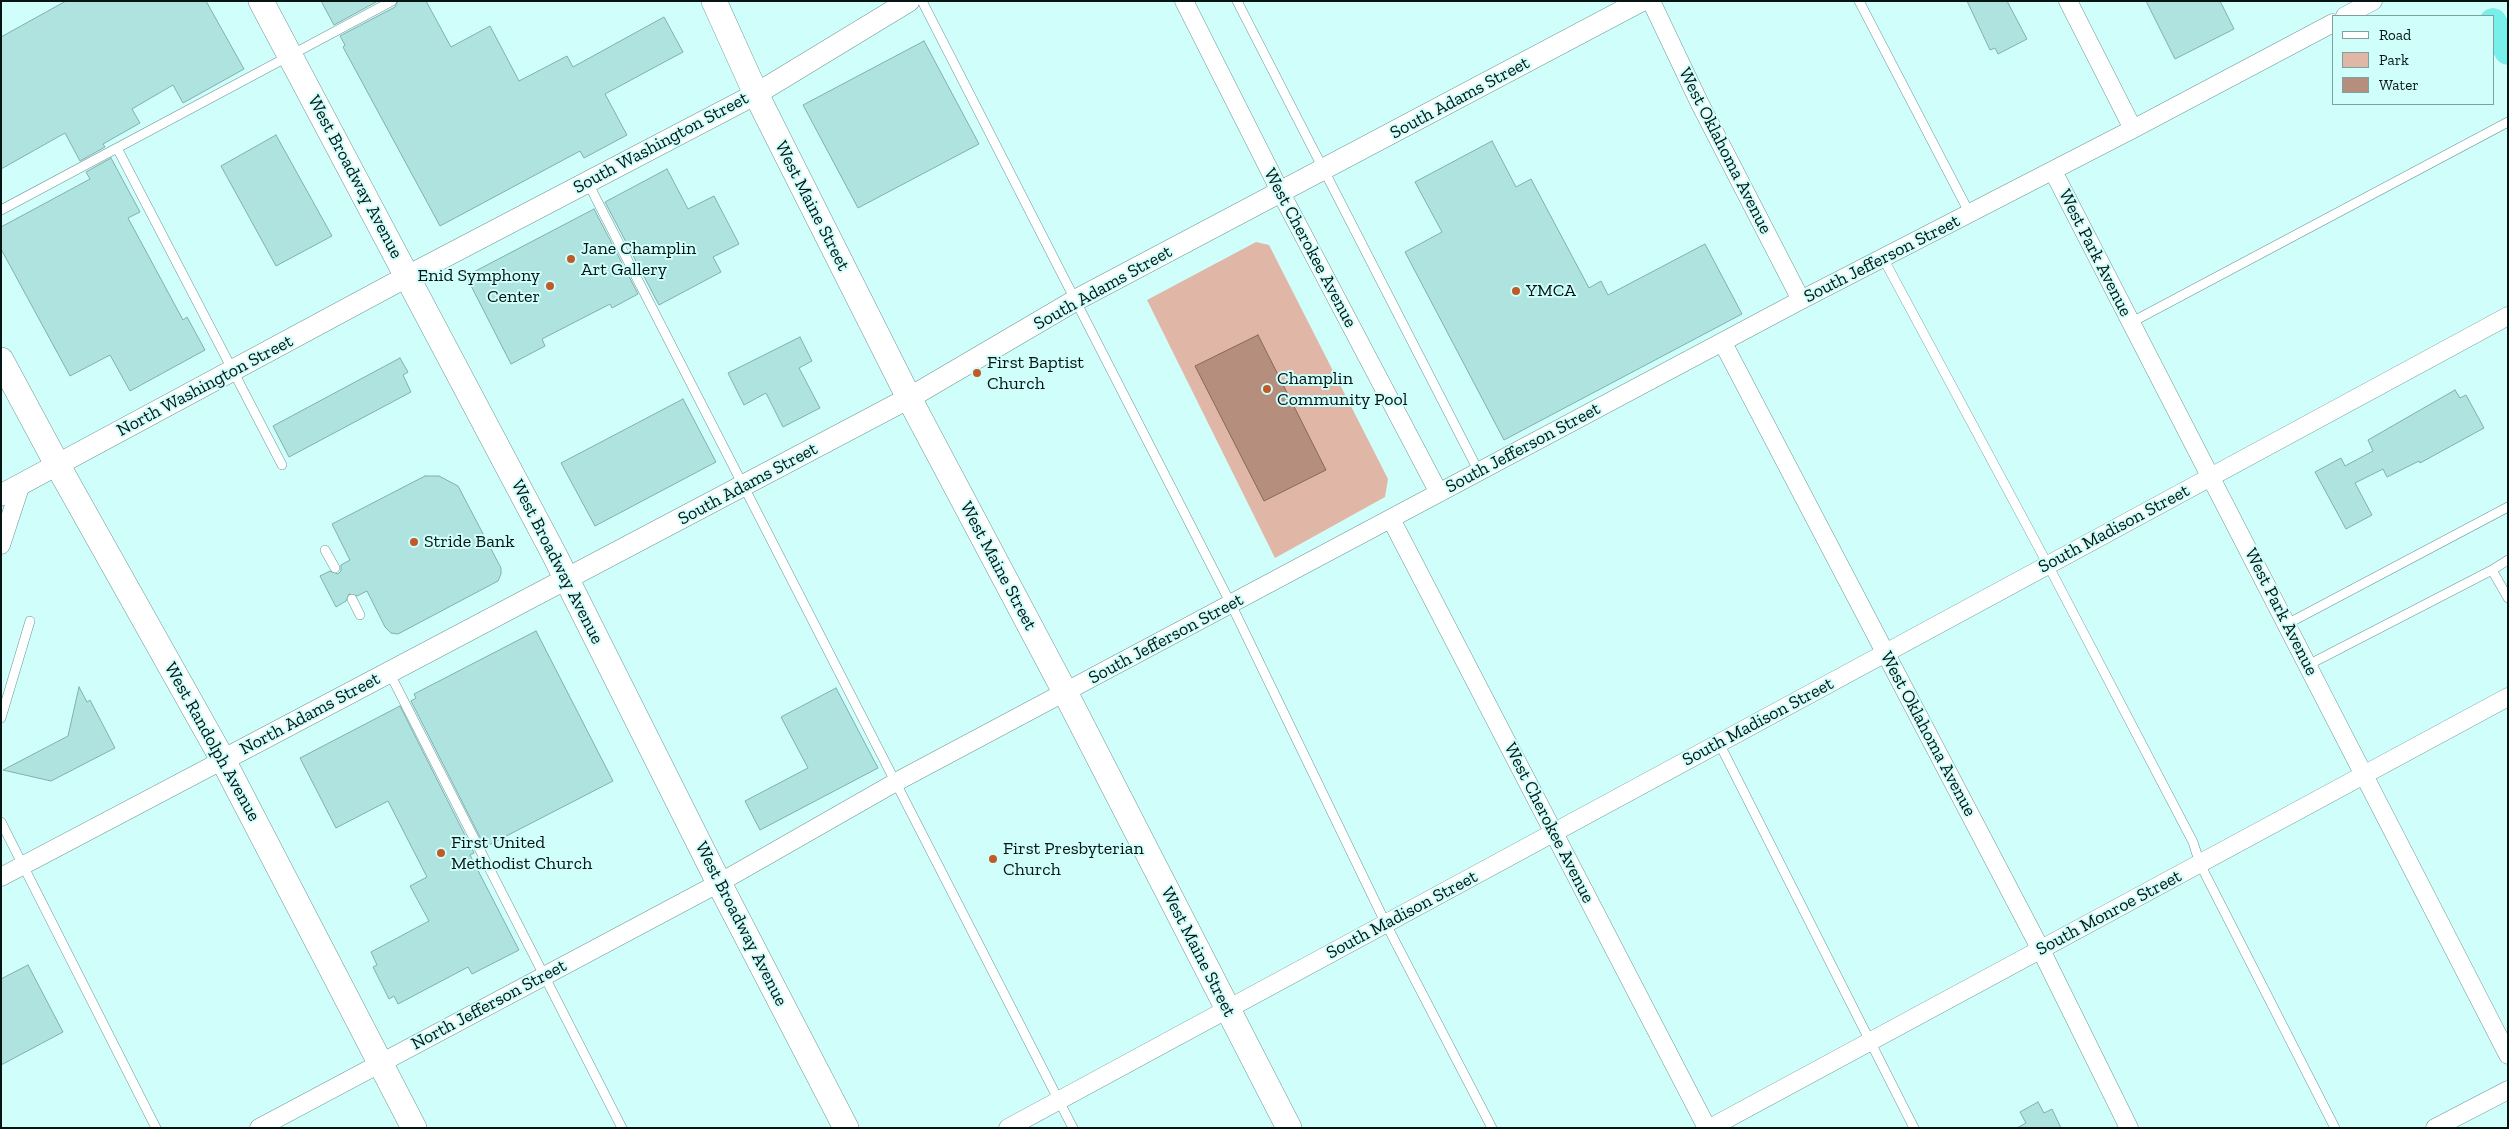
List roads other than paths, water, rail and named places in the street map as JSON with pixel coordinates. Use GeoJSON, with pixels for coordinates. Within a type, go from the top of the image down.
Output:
{"type":"FeatureCollection","features":[{"type":"Feature","properties":{"kind":"highway"},"geometry":{"type":"LineString","coordinates":[[2482,1],[2489,15]]}},
{"type":"Feature","properties":{"kind":"highway"},"geometry":{"type":"LineString","coordinates":[[2494,24],[2508,51]]}},
{"type":"Feature","properties":{"kind":"main road","name":"West Broadway Avenue"},"geometry":{"type":"LineString","coordinates":[[261,1],[567,579],[719,883],[846,1128]]}},
{"type":"Feature","properties":{"kind":"main road","name":"West Maine Street"},"geometry":{"type":"LineString","coordinates":[[714,1],[756,94],[909,398],[1065,692],[1289,1128]]}},
{"type":"Feature","properties":{"kind":"main road","name":"West Randolph Avenue"},"geometry":{"type":"LineString","coordinates":[[1,360],[58,466],[224,760],[414,1128]]}},
{"type":"Feature","properties":{"kind":"street","name":"South Washington Street"},"geometry":{"type":"LineString","coordinates":[[408,276],[756,94],[909,1]]}},
{"type":"Feature","properties":{"kind":"street","name":"West Cherokee Avenue"},"geometry":{"type":"LineString","coordinates":[[1184,1],[1281,193],[1440,493]]}},
{"type":"Feature","properties":{"kind":"street","name":"South Adams Street"},"geometry":{"type":"LineString","coordinates":[[567,579],[909,398],[1076,300],[1325,170],[1641,1]]}},
{"type":"Feature","properties":{"kind":"street","name":"West Oklahoma Avenue"},"geometry":{"type":"LineString","coordinates":[[1651,1],[1700,104],[1801,300]]}},
{"type":"Feature","properties":{"kind":"street"},"geometry":{"type":"LineString","coordinates":[[2068,1],[2133,129]]}},
{"type":"Feature","properties":{"kind":"street"},"geometry":{"type":"LineString","coordinates":[[2346,15],[2372,1]]}},
{"type":"Feature","properties":{"kind":"street","name":"South Jefferson Street"},"geometry":{"type":"LineString","coordinates":[[719,883],[896,782],[1801,300],[1970,215],[2332,24]]}},
{"type":"Feature","properties":{"kind":"street","name":"West Park Avenue"},"geometry":{"type":"LineString","coordinates":[[2053,171],[2508,1055]]}},
{"type":"Feature","properties":{"kind":"street","name":"North Washington Street"},"geometry":{"type":"LineString","coordinates":[[1,495],[408,276]]}},
{"type":"Feature","properties":{"kind":"street","name":"South Madison Street"},"geometry":{"type":"LineString","coordinates":[[1008,1128],[2508,316]]}},
{"type":"Feature","properties":{"kind":"street","name":"West Oklahoma Avenue"},"geometry":{"type":"LineString","coordinates":[[1723,343],[2040,950],[2129,1128]]}},
{"type":"Feature","properties":{"kind":"street"},"geometry":{"type":"LineString","coordinates":[[1,545],[21,484]]}},
{"type":"Feature","properties":{"kind":"street","name":"West Cherokee Avenue"},"geometry":{"type":"LineString","coordinates":[[1391,519],[1708,1128]]}},
{"type":"Feature","properties":{"kind":"street","name":"North Adams Street"},"geometry":{"type":"LineString","coordinates":[[1,877],[567,579]]}},
{"type":"Feature","properties":{"kind":"street","name":"South Monroe Street"},"geometry":{"type":"LineString","coordinates":[[1708,1128],[2508,697]]}},
{"type":"Feature","properties":{"kind":"street","name":"North Jefferson Street"},"geometry":{"type":"LineString","coordinates":[[259,1128],[719,883]]}},
{"type":"Feature","properties":{"kind":"street"},"geometry":{"type":"LineString","coordinates":[[2435,1128],[2508,1090]]}},
{"type":"Feature","properties":{"kind":"lane"},"geometry":{"type":"LineString","coordinates":[[1,210],[392,1]]}},
{"type":"Feature","properties":{"kind":"lane"},"geometry":{"type":"LineString","coordinates":[[922,1],[1231,604],[1386,924],[1492,1128]]}},
{"type":"Feature","properties":{"kind":"lane"},"geometry":{"type":"LineString","coordinates":[[1237,1],[1479,472]]}},
{"type":"Feature","properties":{"kind":"lane"},"geometry":{"type":"LineString","coordinates":[[1859,1],[1970,215]]}},
{"type":"Feature","properties":{"kind":"lane"},"geometry":{"type":"LineString","coordinates":[[2132,322],[2508,122]]}},
{"type":"Feature","properties":{"kind":"lane"},"geometry":{"type":"LineString","coordinates":[[117,148],[282,465]]}},
{"type":"Feature","properties":{"kind":"lane"},"geometry":{"type":"LineString","coordinates":[[587,182],[1073,1128]]}},
{"type":"Feature","properties":{"kind":"lane"},"geometry":{"type":"LineString","coordinates":[[1882,258],[2048,565],[2193,842],[2200,864],[2335,1128]]}},
{"type":"Feature","properties":{"kind":"lane"},"geometry":{"type":"LineString","coordinates":[[2287,624],[2508,507]]}},
{"type":"Feature","properties":{"kind":"lane"},"geometry":{"type":"LineString","coordinates":[[325,550],[336,568]]}},
{"type":"Feature","properties":{"kind":"lane"},"geometry":{"type":"LineString","coordinates":[[2308,665],[2508,560]]}},
{"type":"Feature","properties":{"kind":"lane"},"geometry":{"type":"LineString","coordinates":[[2492,570],[2508,598]]}},
{"type":"Feature","properties":{"kind":"lane"},"geometry":{"type":"LineString","coordinates":[[352,598],[360,615]]}},
{"type":"Feature","properties":{"kind":"lane"},"geometry":{"type":"LineString","coordinates":[[1,718],[30,621]]}},
{"type":"Feature","properties":{"kind":"lane"},"geometry":{"type":"LineString","coordinates":[[389,672],[622,1128]]}},
{"type":"Feature","properties":{"kind":"lane"},"geometry":{"type":"LineString","coordinates":[[1719,744],[1914,1128]]}},
{"type":"Feature","properties":{"kind":"lane"},"geometry":{"type":"LineString","coordinates":[[1,822],[156,1128]]}},
{"type":"Feature","properties":{"kind":"water","name":"Champlin Community Pool"},"geometry":{"type":"Polygon","coordinates":[[[1258,335],[1326,470],[1264,501],[1195,366],[1258,335]]]}},
{"type":"Feature","properties":{"kind":"place","name":"Jane Champlin Art Gallery"},"geometry":{"type":"Point","coordinates":[571,259]}},
{"type":"Feature","properties":{"kind":"place","name":"Enid Symphony Center"},"geometry":{"type":"Point","coordinates":[550,286]}},
{"type":"Feature","properties":{"kind":"place","name":"YMCA"},"geometry":{"type":"Point","coordinates":[1516,291]}},
{"type":"Feature","properties":{"kind":"place","name":"First Baptist Church"},"geometry":{"type":"Point","coordinates":[977,373]}},
{"type":"Feature","properties":{"kind":"place","name":"Champlin Community Pool"},"geometry":{"type":"Point","coordinates":[1267,389]}},
{"type":"Feature","properties":{"kind":"place","name":"Stride Bank"},"geometry":{"type":"Point","coordinates":[414,542]}},
{"type":"Feature","properties":{"kind":"place","name":"First United Methodist Church"},"geometry":{"type":"Point","coordinates":[441,853]}},
{"type":"Feature","properties":{"kind":"place","name":"First Presbyterian Church"},"geometry":{"type":"Point","coordinates":[993,859]}}]}
